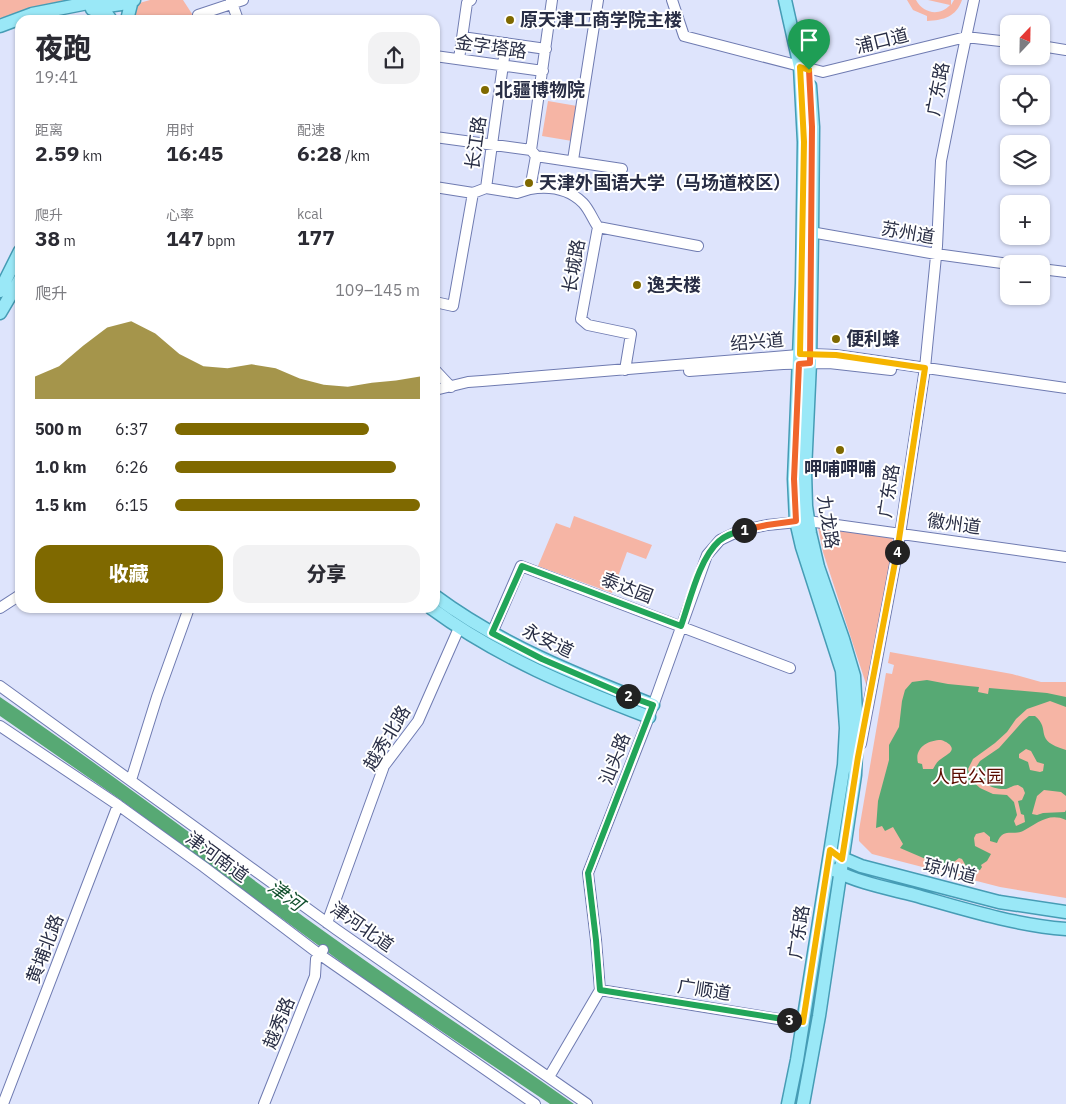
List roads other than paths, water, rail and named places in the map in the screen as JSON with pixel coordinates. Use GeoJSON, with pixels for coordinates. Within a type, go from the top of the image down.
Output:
{"type":"FeatureCollection","features":[{"type":"Feature","properties":{"kind":"main road"},"geometry":{"type":"LineString","coordinates":[[29,15],[104,0]]}},
{"type":"Feature","properties":{"kind":"main road","name":"九龙路"},"geometry":{"type":"LineString","coordinates":[[785,0],[805,68]]}},
{"type":"Feature","properties":{"kind":"main road","name":"九龙路"},"geometry":{"type":"LineString","coordinates":[[793,0],[805,68],[804,142],[807,232],[805,470],[802,521],[809,571],[838,654],[842,671],[846,721],[844,766]]}},
{"type":"Feature","properties":{"kind":"main road"},"geometry":{"type":"LineString","coordinates":[[57,15],[129,1]]}},
{"type":"Feature","properties":{"kind":"main road"},"geometry":{"type":"LineString","coordinates":[[120,15],[129,1]]}},
{"type":"Feature","properties":{"kind":"main road"},"geometry":{"type":"LineString","coordinates":[[128,15],[129,1]]}},
{"type":"Feature","properties":{"kind":"main road"},"geometry":{"type":"LineString","coordinates":[[90,8],[107,15]]}},
{"type":"Feature","properties":{"kind":"main road"},"geometry":{"type":"LineString","coordinates":[[0,26],[15,20]]}},
{"type":"Feature","properties":{"kind":"main road"},"geometry":{"type":"LineString","coordinates":[[0,33],[15,26]]}},
{"type":"Feature","properties":{"kind":"main road"},"geometry":{"type":"LineString","coordinates":[[0,313],[15,268]]}},
{"type":"Feature","properties":{"kind":"main road","name":"九龙路"},"geometry":{"type":"LineString","coordinates":[[802,521],[854,676],[857,730],[855,774]]}},
{"type":"Feature","properties":{"kind":"main road","name":"永安道"},"geometry":{"type":"LineString","coordinates":[[440,600],[492,633],[651,711]]}},
{"type":"Feature","properties":{"kind":"main road","name":"永安道"},"geometry":{"type":"LineString","coordinates":[[438,613],[499,652],[542,674],[651,711]]}},
{"type":"Feature","properties":{"kind":"main road","name":"广东路"},"geometry":{"type":"LineString","coordinates":[[788,1104],[844,766]]}},
{"type":"Feature","properties":{"kind":"main road","name":"广东路"},"geometry":{"type":"LineString","coordinates":[[803,1104],[814,1045],[855,774]]}},
{"type":"Feature","properties":{"kind":"main road","name":"琼州道"},"geometry":{"type":"LineString","coordinates":[[830,850],[842,859],[860,866],[999,902],[1066,912]]}},
{"type":"Feature","properties":{"kind":"main road"},"geometry":{"type":"LineString","coordinates":[[827,865],[840,873]]}},
{"type":"Feature","properties":{"kind":"main road","name":"琼州道"},"geometry":{"type":"LineString","coordinates":[[840,873],[857,880],[1010,921],[1066,929]]}},
{"type":"Feature","properties":{"kind":"street"},"geometry":{"type":"LineString","coordinates":[[198,15],[232,2],[243,0]]}},
{"type":"Feature","properties":{"kind":"street"},"geometry":{"type":"LineString","coordinates":[[459,59],[467,3],[471,0]]}},
{"type":"Feature","properties":{"kind":"street"},"geometry":{"type":"LineString","coordinates":[[530,189],[542,71],[552,0]]}},
{"type":"Feature","properties":{"kind":"street"},"geometry":{"type":"LineString","coordinates":[[573,160],[598,0]]}},
{"type":"Feature","properties":{"kind":"street","name":"浦口道"},"geometry":{"type":"LineString","coordinates":[[672,0],[684,36],[823,72],[966,37],[1000,41]]}},
{"type":"Feature","properties":{"kind":"street","name":"广东路"},"geometry":{"type":"LineString","coordinates":[[855,774],[900,533],[925,370],[936,254],[941,161],[974,0]]}},
{"type":"Feature","properties":{"kind":"street"},"geometry":{"type":"LineString","coordinates":[[232,2],[236,15]]}},
{"type":"Feature","properties":{"kind":"street"},"geometry":{"type":"LineString","coordinates":[[462,37],[546,49]]}},
{"type":"Feature","properties":{"kind":"street","name":"长江路"},"geometry":{"type":"LineString","coordinates":[[486,188],[506,43]]}},
{"type":"Feature","properties":{"kind":"street"},"geometry":{"type":"LineString","coordinates":[[1050,47],[1066,50]]}},
{"type":"Feature","properties":{"kind":"street","name":"金字塔路"},"geometry":{"type":"LineString","coordinates":[[440,57],[542,71]]}},
{"type":"Feature","properties":{"kind":"street"},"geometry":{"type":"LineString","coordinates":[[440,138],[492,145],[622,169]]}},
{"type":"Feature","properties":{"kind":"street","name":"长城路"},"geometry":{"type":"LineString","coordinates":[[486,188],[517,193],[546,187],[567,192],[584,204],[598,227],[581,319],[588,325],[631,334],[625,370]]}},
{"type":"Feature","properties":{"kind":"street"},"geometry":{"type":"LineString","coordinates":[[440,188],[473,192],[486,188]]}},
{"type":"Feature","properties":{"kind":"street","name":"长江路"},"geometry":{"type":"LineString","coordinates":[[440,303],[453,306],[473,192]]}},
{"type":"Feature","properties":{"kind":"street"},"geometry":{"type":"LineString","coordinates":[[598,227],[698,246]]}},
{"type":"Feature","properties":{"kind":"street","name":"苏州道"},"geometry":{"type":"LineString","coordinates":[[807,232],[1000,263]]}},
{"type":"Feature","properties":{"kind":"street"},"geometry":{"type":"LineString","coordinates":[[1050,270],[1066,272]]}},
{"type":"Feature","properties":{"kind":"street","name":"绍兴道"},"geometry":{"type":"LineString","coordinates":[[451,386],[477,388],[805,359]]}},
{"type":"Feature","properties":{"kind":"street","name":"绍兴道"},"geometry":{"type":"LineString","coordinates":[[440,389],[482,381],[805,359],[829,363],[925,370],[1066,388]]}},
{"type":"Feature","properties":{"kind":"street","name":"绍兴道"},"geometry":{"type":"LineString","coordinates":[[925,370],[1066,394]]}},
{"type":"Feature","properties":{"kind":"street"},"geometry":{"type":"LineString","coordinates":[[440,375],[451,386]]}},
{"type":"Feature","properties":{"kind":"street","name":"徽州道"},"geometry":{"type":"LineString","coordinates":[[802,521],[1066,557]]}},
{"type":"Feature","properties":{"kind":"street","name":"汕头路"},"geometry":{"type":"LineString","coordinates":[[600,990],[588,873],[651,711],[707,554],[720,540],[739,531],[767,525],[802,521]]}},
{"type":"Feature","properties":{"kind":"street","name":"泰达园"},"geometry":{"type":"LineString","coordinates":[[492,633],[522,566],[790,668]]}},
{"type":"Feature","properties":{"kind":"street"},"geometry":{"type":"LineString","coordinates":[[0,608],[15,598]]}},
{"type":"Feature","properties":{"kind":"street"},"geometry":{"type":"LineString","coordinates":[[131,780],[157,697],[187,613]]}},
{"type":"Feature","properties":{"kind":"street","name":"越秀北路"},"geometry":{"type":"LineString","coordinates":[[327,923],[384,766],[418,721],[459,628]]}},
{"type":"Feature","properties":{"kind":"street","name":"津河北道"},"geometry":{"type":"LineString","coordinates":[[0,686],[327,923],[587,1104]]}},
{"type":"Feature","properties":{"kind":"street","name":"津河南道"},"geometry":{"type":"LineString","coordinates":[[0,726],[118,805],[534,1104]]}},
{"type":"Feature","properties":{"kind":"street","name":"黄埔北路"},"geometry":{"type":"LineString","coordinates":[[3,1104],[118,805]]}},
{"type":"Feature","properties":{"kind":"street","name":"越秀路"},"geometry":{"type":"LineString","coordinates":[[264,1104],[316,976],[316,959],[321,952]]}},
{"type":"Feature","properties":{"kind":"street"},"geometry":{"type":"LineString","coordinates":[[549,1077],[600,990]]}},
{"type":"Feature","properties":{"kind":"street","name":"广顺道"},"geometry":{"type":"LineString","coordinates":[[600,990],[803,1022]]}},
{"type":"Feature","properties":{"kind":"place","name":"原天津工商学院主楼"},"geometry":{"type":"Point","coordinates":[510,20]}},
{"type":"Feature","properties":{"kind":"place","name":"北疆博物院"},"geometry":{"type":"Point","coordinates":[485,90]}},
{"type":"Feature","properties":{"kind":"place","name":"天津外国语大学（马场道校区）"},"geometry":{"type":"Point","coordinates":[529,183]}},
{"type":"Feature","properties":{"kind":"place","name":"逸夫楼"},"geometry":{"type":"Point","coordinates":[637,285]}},
{"type":"Feature","properties":{"kind":"place","name":"便利蜂"},"geometry":{"type":"Point","coordinates":[836,339]}},
{"type":"Feature","properties":{"kind":"place","name":"呷哺呷哺"},"geometry":{"type":"Point","coordinates":[840,450]}},
{"type":"Feature","properties":{"kind":"park label","name":"人民公园"},"geometry":{"type":"Point","coordinates":[968,777]}},
{"type":"Feature","properties":{"kind":"water label","name":"津河"},"geometry":{"type":"Point","coordinates":[286,895]}}]}
